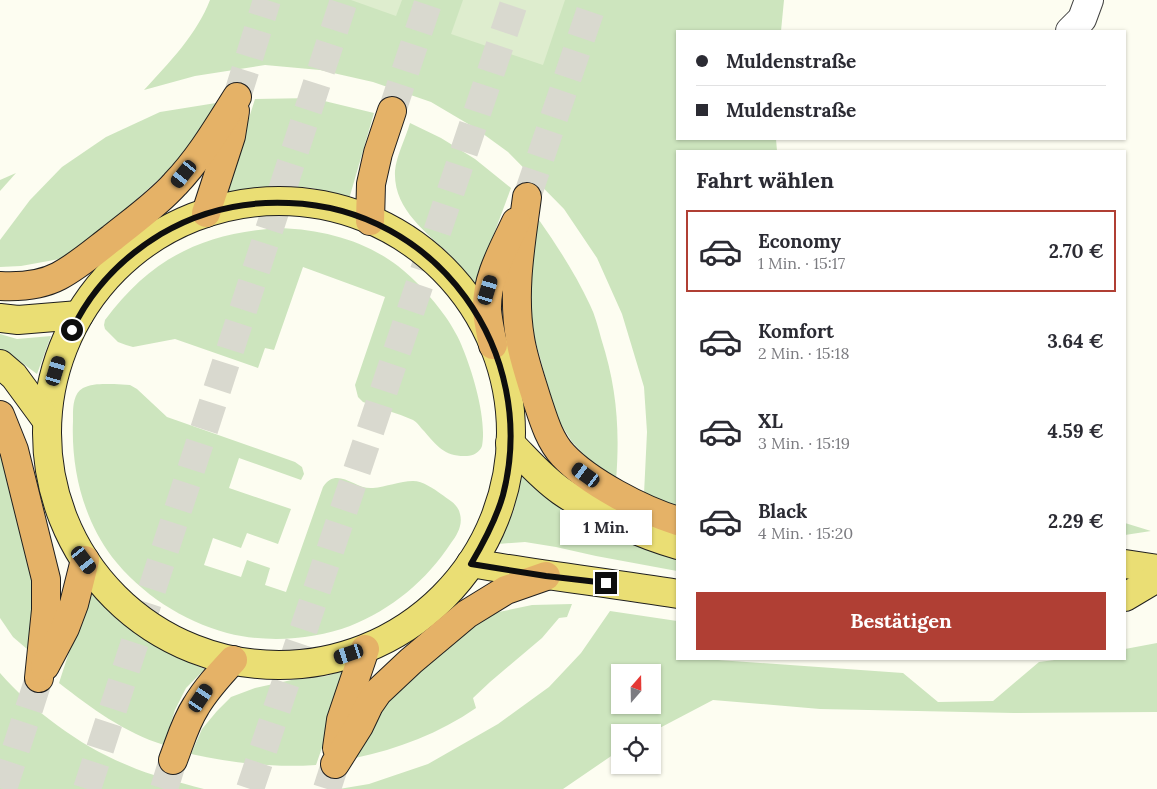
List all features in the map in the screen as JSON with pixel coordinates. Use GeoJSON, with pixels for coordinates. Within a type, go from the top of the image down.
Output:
{"type":"FeatureCollection","features":[{"type":"Feature","properties":{"kind":"highway"},"geometry":{"type":"LineString","coordinates":[[0,286],[13,287],[39,283],[59,276],[78,264],[135,220],[175,184],[208,144],[237,97],[232,136],[206,213]]}},
{"type":"Feature","properties":{"kind":"highway"},"geometry":{"type":"LineString","coordinates":[[370,221],[372,184],[378,153],[392,111]]}},
{"type":"Feature","properties":{"kind":"highway"},"geometry":{"type":"LineString","coordinates":[[493,345],[488,311],[488,290],[497,262],[527,197],[519,256],[517,308],[520,339],[541,411],[551,437],[562,454],[596,482],[617,494],[676,520]]}},
{"type":"Feature","properties":{"kind":"highway"},"geometry":{"type":"LineString","coordinates":[[0,415],[14,450],[46,579],[46,610],[39,678],[65,628],[74,604],[84,560]]}},
{"type":"Feature","properties":{"kind":"highway"},"geometry":{"type":"LineString","coordinates":[[365,649],[341,720],[335,764],[378,692],[404,667],[467,614],[506,590],[546,576]]}},
{"type":"Feature","properties":{"kind":"highway"},"geometry":{"type":"LineString","coordinates":[[173,760],[186,724],[195,707],[207,689],[232,660]]}},
{"type":"Feature","properties":{"kind":"main road"},"geometry":{"type":"LineString","coordinates":[[272,202],[306,203],[339,210],[370,221],[396,234],[420,250],[442,269],[478,315],[493,345],[504,376],[510,410],[510,443],[507,475],[499,506],[487,536],[471,564],[454,586],[435,605],[390,637],[365,649],[333,659],[300,664],[266,665],[232,660],[203,652],[175,641],[149,625],[103,585],[84,560],[59,508],[47,450],[47,421],[52,384],[64,345],[79,315],[98,288],[120,264],[146,243],[168,230],[206,213],[239,205],[272,202]]}},
{"type":"Feature","properties":{"kind":"main road"},"geometry":{"type":"LineString","coordinates":[[0,318],[18,320],[79,315]]}},
{"type":"Feature","properties":{"kind":"main road"},"geometry":{"type":"LineString","coordinates":[[0,364],[14,376],[47,421]]}},
{"type":"Feature","properties":{"kind":"main road"},"geometry":{"type":"LineString","coordinates":[[510,443],[541,475],[569,496],[611,518],[676,544]]}},
{"type":"Feature","properties":{"kind":"main road"},"geometry":{"type":"LineString","coordinates":[[471,564],[676,594]]}},
{"type":"Feature","properties":{"kind":"main road"},"geometry":{"type":"LineString","coordinates":[[1126,564],[1157,568]]}},
{"type":"Feature","properties":{"kind":"main road"},"geometry":{"type":"LineString","coordinates":[[1126,595],[1157,578]]}},
{"type":"Feature","properties":{"kind":"street"},"geometry":{"type":"LineString","coordinates":[[1071,30],[1082,19],[1089,0]]}},
{"type":"Feature","properties":{"kind":"green space"},"geometry":{"type":"Polygon","coordinates":[[[210,0],[784,0],[781,30],[676,30],[676,140],[776,140],[777,150],[676,150],[676,507],[644,494],[647,432],[644,387],[622,314],[597,258],[564,209],[508,152],[475,128],[431,102],[373,82],[320,70],[265,65],[195,76],[144,90],[190,36],[210,0]]]}},
{"type":"Feature","properties":{"kind":"green space"},"geometry":{"type":"Polygon","coordinates":[[[351,0],[402,0],[396,16],[351,0]]]}},
{"type":"Feature","properties":{"kind":"green space"},"geometry":{"type":"Polygon","coordinates":[[[463,0],[565,0],[543,65],[451,34],[463,0]]]}},
{"type":"Feature","properties":{"kind":"green space"},"geometry":{"type":"Polygon","coordinates":[[[312,98],[374,113],[349,199],[313,188],[277,186],[225,194],[255,99],[312,98]]]}},
{"type":"Feature","properties":{"kind":"green space"},"geometry":{"type":"Polygon","coordinates":[[[216,103],[205,128],[179,161],[88,243],[65,258],[21,266],[0,267],[0,240],[30,200],[62,167],[106,137],[160,112],[216,103]]]}},
{"type":"Feature","properties":{"kind":"green space"},"geometry":{"type":"Polygon","coordinates":[[[410,123],[441,138],[475,159],[511,188],[475,285],[456,261],[414,220],[400,198],[396,185],[395,171],[399,153],[410,123]]]}},
{"type":"Feature","properties":{"kind":"green space"},"geometry":{"type":"Polygon","coordinates":[[[16,173],[0,191],[0,180],[16,173]]]}},
{"type":"Feature","properties":{"kind":"green space"},"geometry":{"type":"Polygon","coordinates":[[[539,220],[579,283],[598,325],[611,374],[616,409],[618,444],[616,481],[592,463],[572,442],[556,416],[530,321],[530,261],[539,220]]]}},
{"type":"Feature","properties":{"kind":"green space"},"geometry":{"type":"Polygon","coordinates":[[[281,228],[328,234],[371,249],[398,266],[429,296],[455,332],[471,371],[483,423],[482,446],[478,452],[467,456],[459,456],[442,450],[414,421],[363,402],[358,397],[355,385],[385,297],[303,267],[274,350],[265,348],[258,368],[175,339],[133,347],[118,342],[105,329],[105,320],[123,298],[141,280],[181,252],[227,235],[281,228]]]}},
{"type":"Feature","properties":{"kind":"green space"},"geometry":{"type":"Polygon","coordinates":[[[0,334],[17,339],[51,336],[37,374],[0,349],[0,334]]]}},
{"type":"Feature","properties":{"kind":"green space"},"geometry":{"type":"Polygon","coordinates":[[[130,385],[137,389],[167,417],[295,462],[302,467],[304,474],[301,480],[239,458],[229,488],[291,509],[278,544],[247,533],[241,548],[213,538],[204,565],[241,577],[247,560],[270,568],[265,585],[286,592],[323,487],[334,478],[340,478],[366,488],[417,481],[435,490],[455,505],[461,518],[459,530],[431,569],[407,592],[380,611],[350,626],[336,631],[305,637],[273,639],[242,636],[211,628],[164,604],[136,583],[112,557],[93,526],[86,509],[74,457],[73,412],[75,398],[79,391],[87,386],[130,385]]]}},
{"type":"Feature","properties":{"kind":"green space"},"geometry":{"type":"Polygon","coordinates":[[[0,451],[34,570],[35,612],[27,649],[13,637],[0,618],[0,451]]]}},
{"type":"Feature","properties":{"kind":"green space"},"geometry":{"type":"Polygon","coordinates":[[[522,469],[676,557],[676,571],[525,542],[498,544],[514,510],[522,469]]]}},
{"type":"Feature","properties":{"kind":"green space"},"geometry":{"type":"Polygon","coordinates":[[[1126,523],[1151,531],[1126,535],[1126,523]]]}},
{"type":"Feature","properties":{"kind":"green space"},"geometry":{"type":"Polygon","coordinates":[[[89,590],[119,621],[139,636],[171,654],[205,669],[186,688],[175,710],[164,745],[122,727],[59,683],[89,590]]]}},
{"type":"Feature","properties":{"kind":"green space"},"geometry":{"type":"Polygon","coordinates":[[[572,604],[567,617],[559,618],[542,638],[473,698],[476,708],[448,725],[418,739],[387,750],[355,758],[366,731],[396,688],[468,629],[494,613],[532,605],[572,604]]]}},
{"type":"Feature","properties":{"kind":"green space"},"geometry":{"type":"Polygon","coordinates":[[[610,611],[676,621],[676,660],[718,660],[903,673],[938,702],[993,701],[1039,662],[1054,660],[1126,660],[1126,649],[1157,643],[1157,712],[1014,713],[820,709],[713,700],[661,727],[661,724],[611,724],[611,756],[563,789],[339,789],[369,784],[428,764],[498,724],[549,687],[581,653],[610,611]]]}},
{"type":"Feature","properties":{"kind":"green space"},"geometry":{"type":"Polygon","coordinates":[[[350,667],[316,765],[284,766],[253,764],[191,754],[202,729],[231,697],[255,688],[296,679],[327,676],[350,667]]]}},
{"type":"Feature","properties":{"kind":"green space"},"geometry":{"type":"Polygon","coordinates":[[[0,673],[42,714],[92,748],[146,772],[204,789],[0,789],[0,673]]]}},
{"type":"Feature","properties":{"kind":"tunnel"},"geometry":{"type":"LineString","coordinates":[[237,97],[267,0]]}},
{"type":"Feature","properties":{"kind":"tunnel"},"geometry":{"type":"LineString","coordinates":[[87,789],[344,0]]}},
{"type":"Feature","properties":{"kind":"tunnel"},"geometry":{"type":"LineString","coordinates":[[392,111],[429,0]]}},
{"type":"Feature","properties":{"kind":"tunnel"},"geometry":{"type":"LineString","coordinates":[[250,789],[515,0]]}},
{"type":"Feature","properties":{"kind":"tunnel"},"geometry":{"type":"LineString","coordinates":[[527,197],[594,0]]}},
{"type":"Feature","properties":{"kind":"tunnel"},"geometry":{"type":"LineString","coordinates":[[3,789],[39,678]]}},
{"type":"Feature","properties":{"kind":"tunnel"},"geometry":{"type":"LineString","coordinates":[[164,789],[173,760]]}},
{"type":"Feature","properties":{"kind":"tunnel"},"geometry":{"type":"LineString","coordinates":[[327,789],[335,764]]}},
{"type":"Feature","properties":{"kind":"route"},"geometry":{"type":"LineString","coordinates":[[72,330],[79,315],[98,288],[120,264],[146,243],[175,226],[206,213],[239,205],[272,202],[306,203],[339,210],[370,221],[396,234],[420,250],[442,269],[478,315],[493,345],[504,376],[510,410],[510,443],[507,475],[503,494],[487,536],[471,564],[606,583]]}}]}
